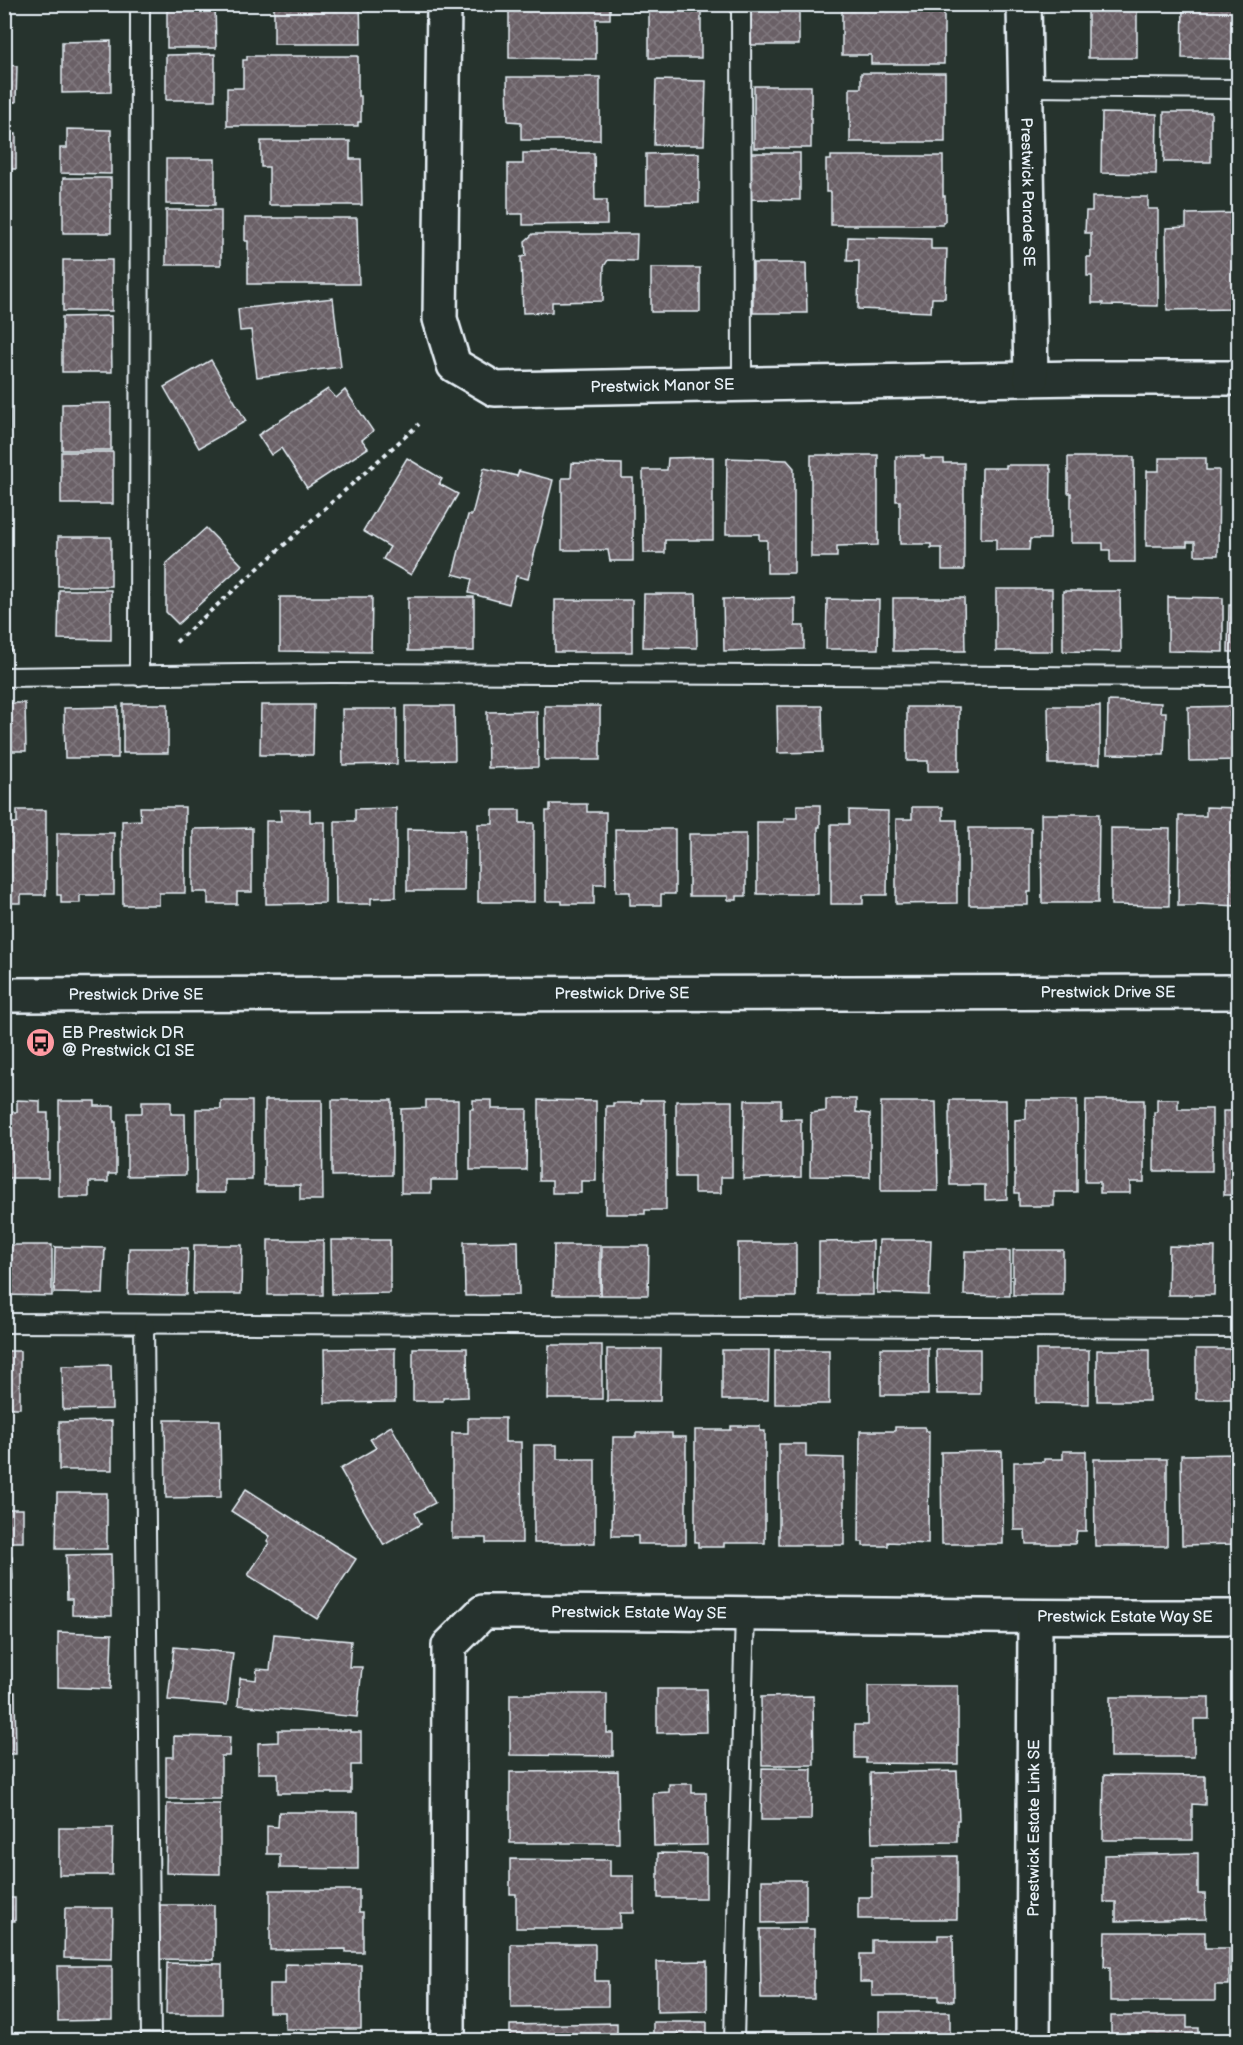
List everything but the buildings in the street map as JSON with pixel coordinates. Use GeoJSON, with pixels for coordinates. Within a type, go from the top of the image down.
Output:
{"type":"FeatureCollection","features":[{"type":"Feature","properties":{"kind":"street","name":"Prestwick Manor SE"},"geometry":{"type":"LineString","coordinates":[[444,4],[440,319],[454,365],[495,389],[1032,379],[1239,378]]}},
{"type":"Feature","properties":{"kind":"street","name":"Prestwick Parade SE"},"geometry":{"type":"LineString","coordinates":[[1024,4],[1029,333],[1032,379]]}},
{"type":"Feature","properties":{"kind":"street","name":"Prestwick Drive SE"},"geometry":{"type":"LineString","coordinates":[[4,995],[1239,992]]}},
{"type":"Feature","properties":{"kind":"street","name":"Prestwick Estate Way SE"},"geometry":{"type":"LineString","coordinates":[[448,2040],[449,1646],[483,1612],[1239,1617]]}},
{"type":"Feature","properties":{"kind":"street","name":"Prestwick Estate Link SE"},"geometry":{"type":"LineString","coordinates":[[1033,2040],[1035,1617]]}},
{"type":"Feature","properties":{"kind":"lane"},"geometry":{"type":"LineString","coordinates":[[139,676],[140,4]]}},
{"type":"Feature","properties":{"kind":"lane"},"geometry":{"type":"LineString","coordinates":[[741,4],[742,385]]}},
{"type":"Feature","properties":{"kind":"lane"},"geometry":{"type":"LineString","coordinates":[[1027,87],[1239,88]]}},
{"type":"Feature","properties":{"kind":"lane"},"geometry":{"type":"LineString","coordinates":[[4,677],[343,673],[1239,677]]}},
{"type":"Feature","properties":{"kind":"lane"},"geometry":{"type":"LineString","coordinates":[[4,1323],[1239,1328]]}},
{"type":"Feature","properties":{"kind":"lane"},"geometry":{"type":"LineString","coordinates":[[144,1324],[151,2040]]}},
{"type":"Feature","properties":{"kind":"lane"},"geometry":{"type":"LineString","coordinates":[[734,2040],[744,1612]]}},
{"type":"Feature","properties":{"kind":"path"},"geometry":{"type":"LineString","coordinates":[[139,676],[419,424]]}},
{"type":"Feature","properties":{"kind":"place","name":"EB Prestwick DR @ Prestwick CI SE"},"geometry":{"type":"Point","coordinates":[41,1042]}}]}
